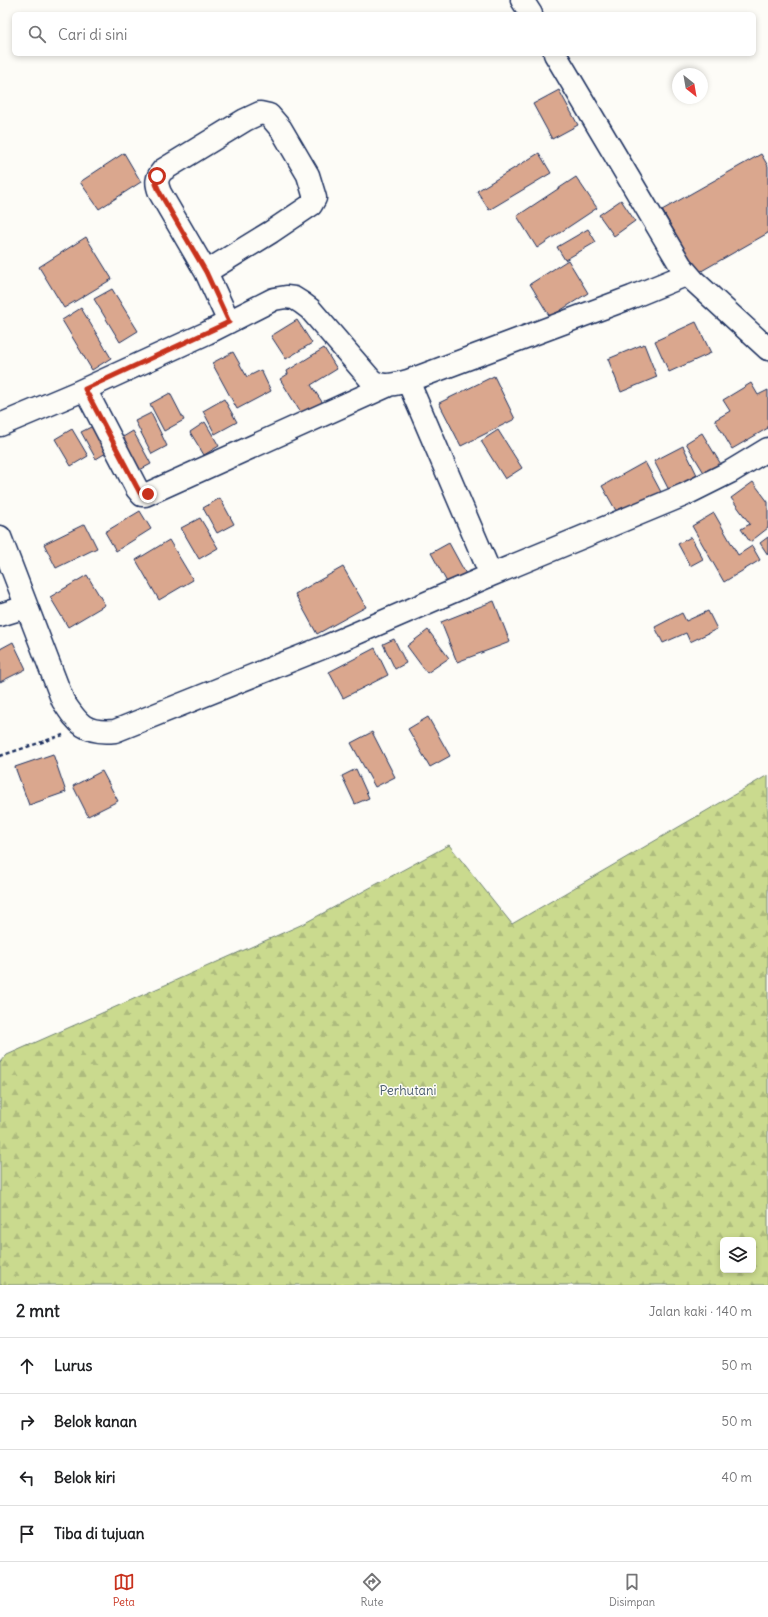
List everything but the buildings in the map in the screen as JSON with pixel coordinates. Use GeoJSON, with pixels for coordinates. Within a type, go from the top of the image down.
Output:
{"type":"FeatureCollection","features":[{"type":"Feature","properties":{"kind":"street"},"geometry":{"type":"LineString","coordinates":[[522,0],[530,12]]}},
{"type":"Feature","properties":{"kind":"street"},"geometry":{"type":"LineString","coordinates":[[556,56],[681,266],[768,349]]}},
{"type":"Feature","properties":{"kind":"street"},"geometry":{"type":"LineString","coordinates":[[206,272],[306,209],[311,205],[315,198],[308,174],[281,129],[270,115],[260,113],[245,120],[164,170],[157,176],[156,184],[160,193],[206,272],[229,322]]}},
{"type":"Feature","properties":{"kind":"street"},"geometry":{"type":"LineString","coordinates":[[85,389],[137,489],[142,495],[145,495],[399,383],[632,297],[688,274]]}},
{"type":"Feature","properties":{"kind":"street"},"geometry":{"type":"LineString","coordinates":[[0,425],[85,389],[229,322],[274,299],[286,297],[294,298],[310,309],[372,381],[379,385],[399,383]]}},
{"type":"Feature","properties":{"kind":"street"},"geometry":{"type":"LineString","coordinates":[[399,383],[491,575]]}},
{"type":"Feature","properties":{"kind":"street"},"geometry":{"type":"LineString","coordinates":[[0,537],[63,701],[74,718],[84,728],[101,733],[115,731],[327,646],[491,575],[684,495],[730,472],[768,449]]}},
{"type":"Feature","properties":{"kind":"street"},"geometry":{"type":"LineString","coordinates":[[0,615],[26,607]]}},
{"type":"Feature","properties":{"kind":"path"},"geometry":{"type":"LineString","coordinates":[[0,756],[84,728]]}},
{"type":"Feature","properties":{"kind":"green space","name":"Perhutani"},"geometry":{"type":"Polygon","coordinates":[[[768,775],[768,1285],[0,1285],[0,1063],[7,1055],[303,924],[449,845],[512,924],[768,775]]]}},
{"type":"Feature","properties":{"kind":"route"},"geometry":{"type":"LineString","coordinates":[[148,494],[142,495],[140,493],[85,389],[229,322],[206,272],[160,193],[156,184],[157,176]]}}]}
